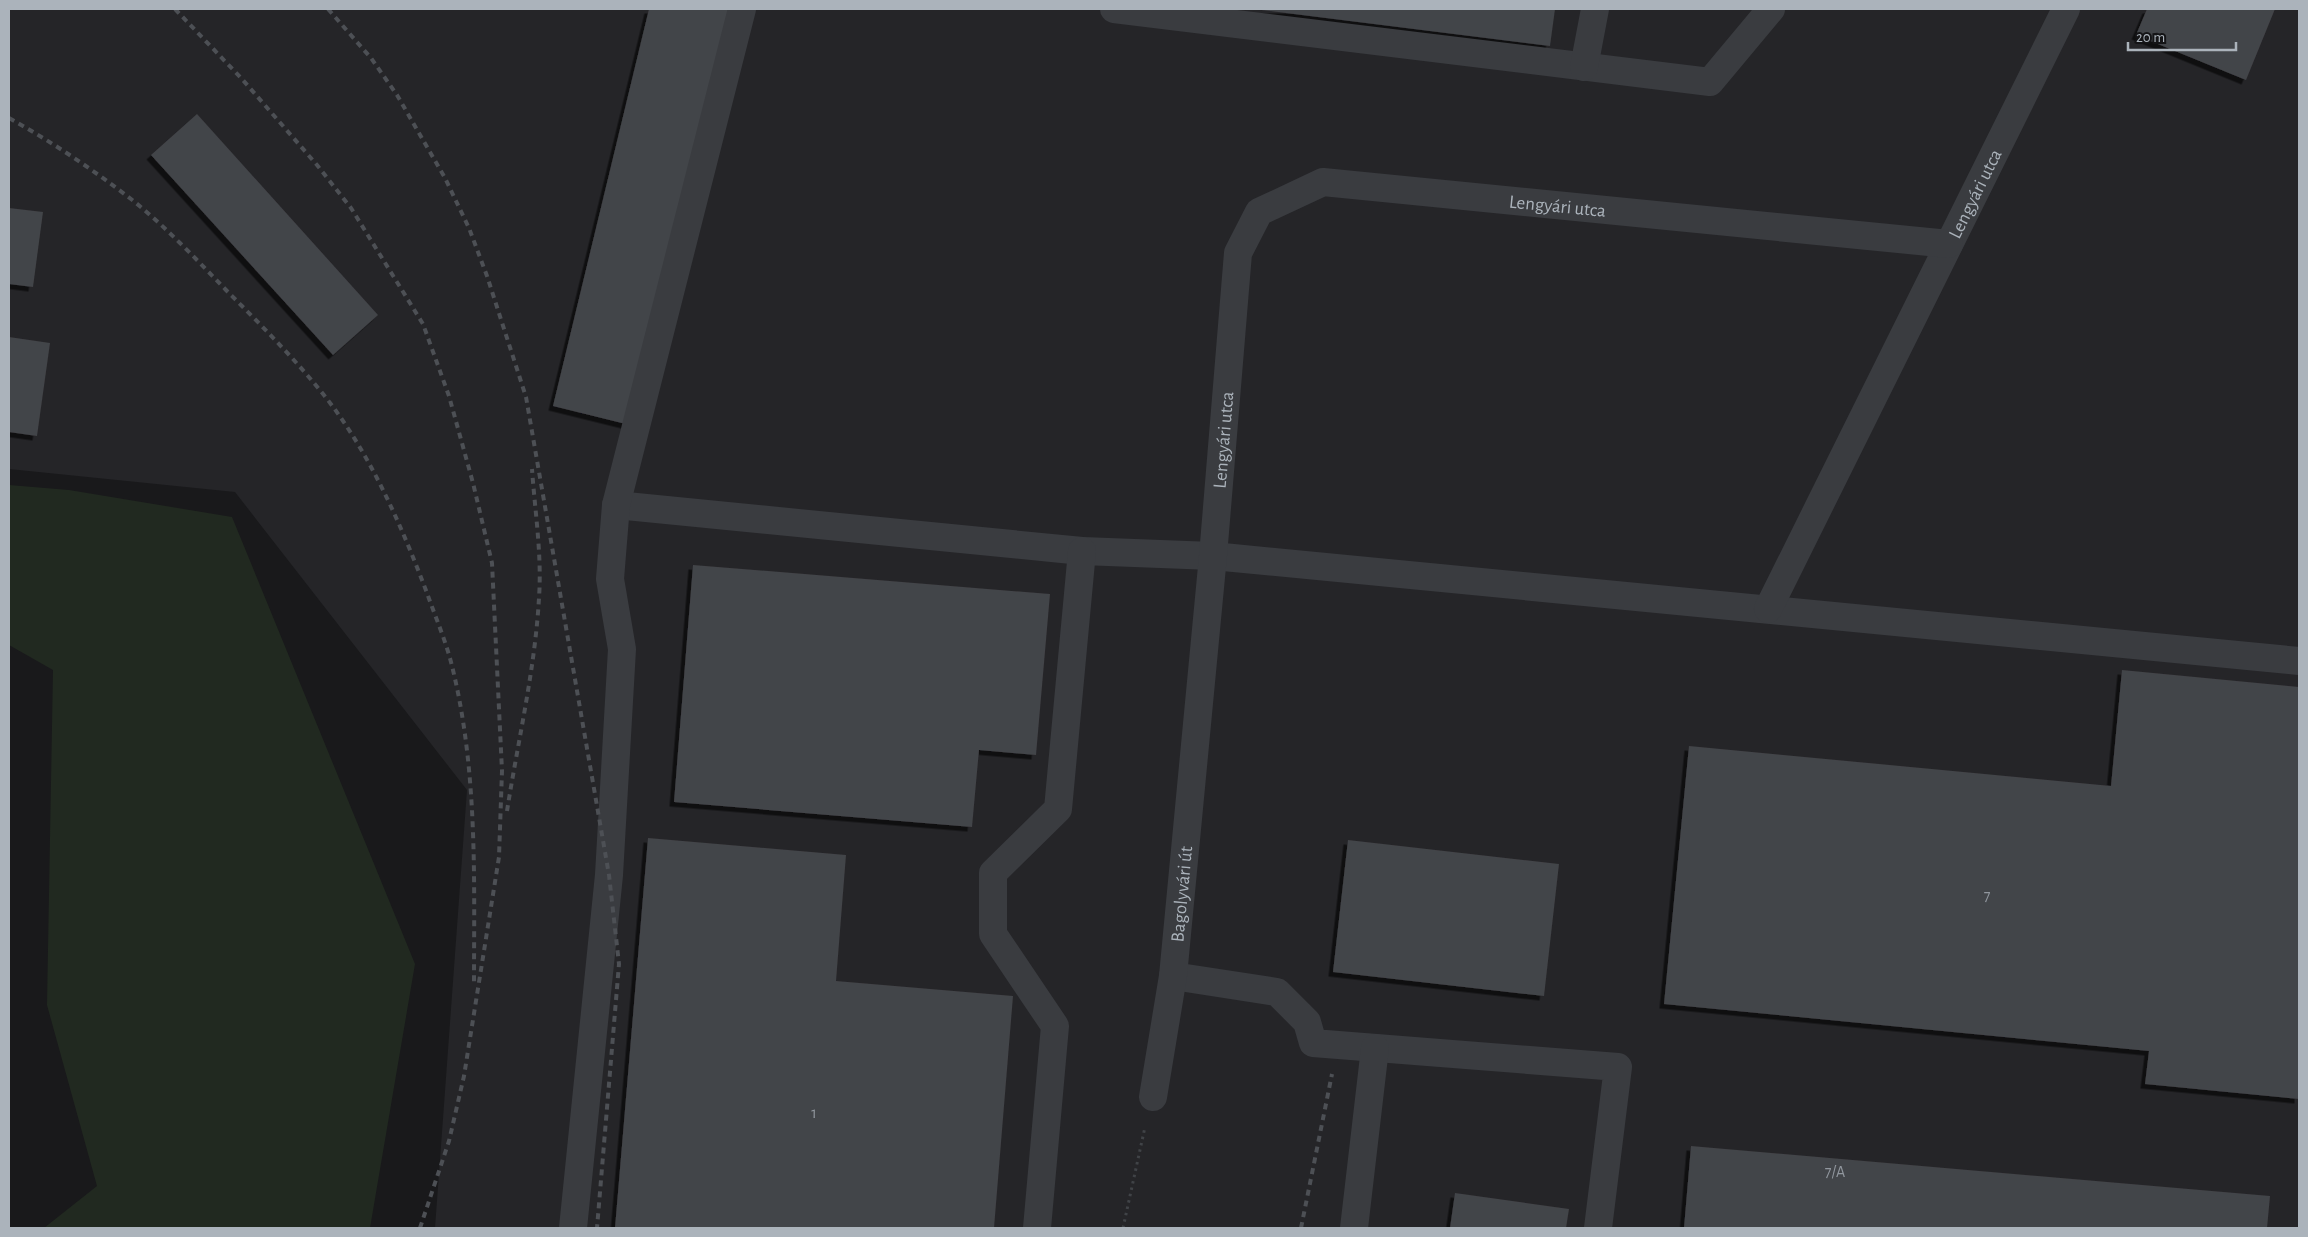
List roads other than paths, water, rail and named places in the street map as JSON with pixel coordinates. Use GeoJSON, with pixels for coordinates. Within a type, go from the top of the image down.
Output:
{"type":"FeatureCollection","features":[{"type":"Feature","properties":{"kind":"street"},"geometry":{"type":"LineString","coordinates":[[573,1228],[609,875],[622,649],[610,579],[616,505],[742,9]]}},
{"type":"Feature","properties":{"kind":"street"},"geometry":{"type":"LineString","coordinates":[[1114,9],[1710,82],[1771,9]]}},
{"type":"Feature","properties":{"kind":"street"},"geometry":{"type":"LineString","coordinates":[[1584,67],[1595,9]]}},
{"type":"Feature","properties":{"kind":"street","name":"Lengyári utca"},"geometry":{"type":"LineString","coordinates":[[1213,556],[1238,253],[1259,212],[1323,182],[1949,244],[2066,9]]}},
{"type":"Feature","properties":{"kind":"street"},"geometry":{"type":"LineString","coordinates":[[1768,609],[1949,244]]}},
{"type":"Feature","properties":{"kind":"street"},"geometry":{"type":"LineString","coordinates":[[616,505],[1082,552],[1213,556],[2299,662]]}},
{"type":"Feature","properties":{"kind":"street"},"geometry":{"type":"LineString","coordinates":[[1037,1228],[1055,1026],[994,934],[994,873],[1058,809],[1082,552]]}},
{"type":"Feature","properties":{"kind":"street","name":"Bagolyvári út"},"geometry":{"type":"LineString","coordinates":[[1153,1097],[1173,976],[1213,556]]}},
{"type":"Feature","properties":{"kind":"street"},"geometry":{"type":"LineString","coordinates":[[1173,976],[1277,992],[1307,1022],[1313,1043],[1618,1067],[1598,1228]]}},
{"type":"Feature","properties":{"kind":"street"},"geometry":{"type":"LineString","coordinates":[[1354,1228],[1375,1048]]}},
{"type":"Feature","properties":{"kind":"railway"},"geometry":{"type":"LineString","coordinates":[[175,9],[242,79],[317,165],[351,208],[423,324],[449,396],[473,483],[492,563],[502,771],[499,857],[464,1076],[449,1141],[420,1228]]}},
{"type":"Feature","properties":{"kind":"railway"},"geometry":{"type":"LineString","coordinates":[[328,9],[371,58],[397,95],[445,178],[469,228],[487,276],[526,397],[609,875],[619,964],[597,1228]]}},
{"type":"Feature","properties":{"kind":"railway"},"geometry":{"type":"LineString","coordinates":[[9,118],[56,146],[102,177],[144,209],[168,231],[262,326],[308,376],[337,412],[368,461],[406,539],[427,593],[449,653],[460,702],[466,742],[473,823],[474,986]]}},
{"type":"Feature","properties":{"kind":"railway"},"geometry":{"type":"LineString","coordinates":[[507,811],[530,678],[539,598],[539,550],[532,469]]}},
{"type":"Feature","properties":{"kind":"railway"},"geometry":{"type":"LineString","coordinates":[[1301,1228],[1332,1074]]}}]}
